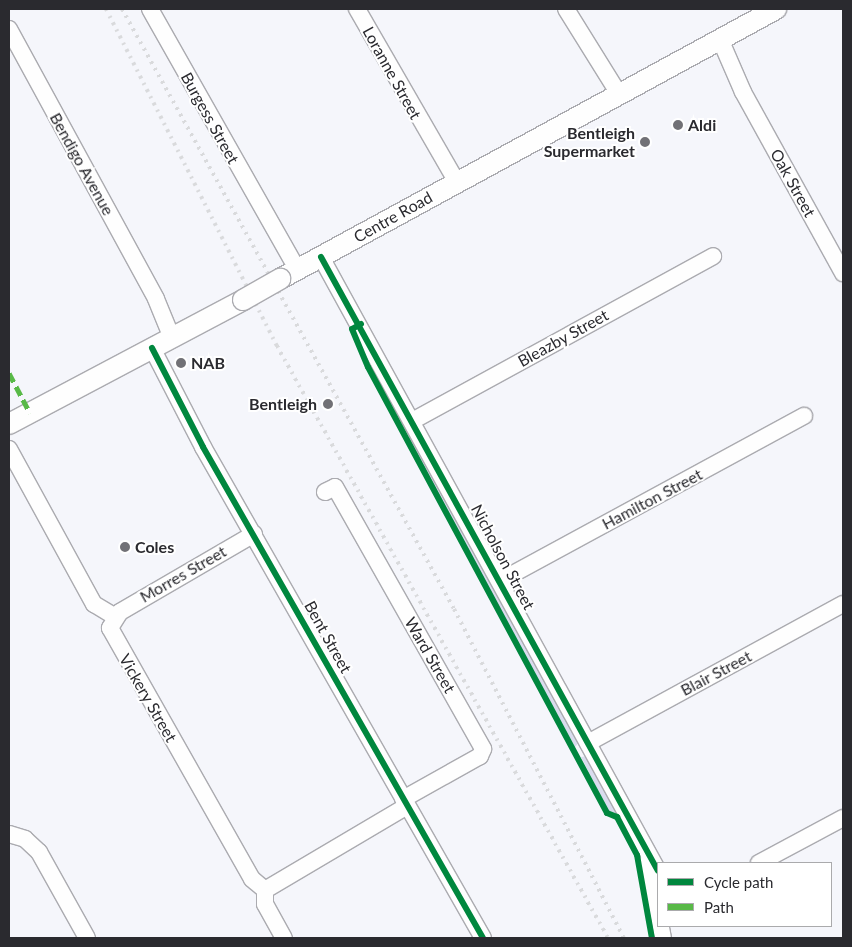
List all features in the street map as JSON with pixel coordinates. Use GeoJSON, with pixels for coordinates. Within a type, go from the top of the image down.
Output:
{"type":"FeatureCollection","features":[{"type":"Feature","properties":{"kind":"main road","name":"Centre Road"},"geometry":{"type":"LineString","coordinates":[[9,424],[243,300],[775,9]]}},
{"type":"Feature","properties":{"kind":"street","name":"Burgess Street"},"geometry":{"type":"LineString","coordinates":[[150,9],[270,227],[290,274]]}},
{"type":"Feature","properties":{"kind":"street","name":"Loranne Street"},"geometry":{"type":"LineString","coordinates":[[357,9],[453,185]]}},
{"type":"Feature","properties":{"kind":"street"},"geometry":{"type":"LineString","coordinates":[[566,9],[614,97]]}},
{"type":"Feature","properties":{"kind":"street","name":"Bendigo Avenue"},"geometry":{"type":"LineString","coordinates":[[9,29],[175,336]]}},
{"type":"Feature","properties":{"kind":"street","name":"Oak Street"},"geometry":{"type":"LineString","coordinates":[[716,42],[843,273]]}},
{"type":"Feature","properties":{"kind":"street","name":"Nicholson Street"},"geometry":{"type":"LineString","coordinates":[[325,255],[657,869]]}},
{"type":"Feature","properties":{"kind":"street","name":"Bleazby Street"},"geometry":{"type":"LineString","coordinates":[[414,420],[713,256]]}},
{"type":"Feature","properties":{"kind":"street","name":"Bent Street"},"geometry":{"type":"LineString","coordinates":[[149,350],[483,938]]}},
{"type":"Feature","properties":{"kind":"street","name":"Hamilton Street"},"geometry":{"type":"LineString","coordinates":[[500,581],[804,416]]}},
{"type":"Feature","properties":{"kind":"street"},"geometry":{"type":"LineString","coordinates":[[10,456],[94,604],[114,616]]}},
{"type":"Feature","properties":{"kind":"street","name":"Ward Street"},"geometry":{"type":"LineString","coordinates":[[266,890],[480,756],[483,749],[334,487],[325,492]]}},
{"type":"Feature","properties":{"kind":"street","name":"Morres Street"},"geometry":{"type":"LineString","coordinates":[[114,616],[254,534]]}},
{"type":"Feature","properties":{"kind":"street","name":"Blair Street"},"geometry":{"type":"LineString","coordinates":[[588,743],[843,604]]}},
{"type":"Feature","properties":{"kind":"street","name":"Vickery Street"},"geometry":{"type":"LineString","coordinates":[[114,616],[110,628],[113,637],[252,879],[266,890]]}},
{"type":"Feature","properties":{"kind":"street"},"geometry":{"type":"LineString","coordinates":[[761,862],[843,818]]}},
{"type":"Feature","properties":{"kind":"street"},"geometry":{"type":"LineString","coordinates":[[9,834],[25,840],[38,852],[87,938]]}},
{"type":"Feature","properties":{"kind":"street","name":"Nicholson Street"},"geometry":{"type":"LineString","coordinates":[[643,842],[657,905]]}},
{"type":"Feature","properties":{"kind":"street"},"geometry":{"type":"LineString","coordinates":[[266,890],[265,904],[284,938]]}},
{"type":"Feature","properties":{"kind":"shaded area"},"geometry":{"type":"Polygon","coordinates":[[[412,436],[580,741],[575,747],[408,438],[412,436]]]}},
{"type":"Feature","properties":{"kind":"shaded area"},"geometry":{"type":"Polygon","coordinates":[[[588,756],[620,816],[608,810],[581,757],[588,756]]]}},
{"type":"Feature","properties":{"kind":"railway"},"geometry":{"type":"LineString","coordinates":[[106,9],[277,346],[608,938]]}},
{"type":"Feature","properties":{"kind":"railway"},"geometry":{"type":"LineString","coordinates":[[122,9],[454,609],[624,938]]}},
{"type":"Feature","properties":{"kind":"marked path"},"geometry":{"type":"LineString","coordinates":[[9,373],[30,413]]}},
{"type":"Feature","properties":{"kind":"cycle path"},"geometry":{"type":"LineString","coordinates":[[321,257],[657,869]]}},
{"type":"Feature","properties":{"kind":"cycle path"},"geometry":{"type":"LineString","coordinates":[[361,324],[352,329],[368,367],[607,813],[617,817],[637,855],[652,938]]}},
{"type":"Feature","properties":{"kind":"cycle path"},"geometry":{"type":"LineString","coordinates":[[152,348],[203,447],[483,938]]}},
{"type":"Feature","properties":{"kind":"place","name":"Aldi"},"geometry":{"type":"Point","coordinates":[678,125]}},
{"type":"Feature","properties":{"kind":"place","name":"Bentleigh Supermarket"},"geometry":{"type":"Point","coordinates":[645,142]}},
{"type":"Feature","properties":{"kind":"place","name":"NAB"},"geometry":{"type":"Point","coordinates":[181,363]}},
{"type":"Feature","properties":{"kind":"place","name":"Bentleigh"},"geometry":{"type":"Point","coordinates":[328,404]}},
{"type":"Feature","properties":{"kind":"place","name":"Coles"},"geometry":{"type":"Point","coordinates":[125,547]}}]}
